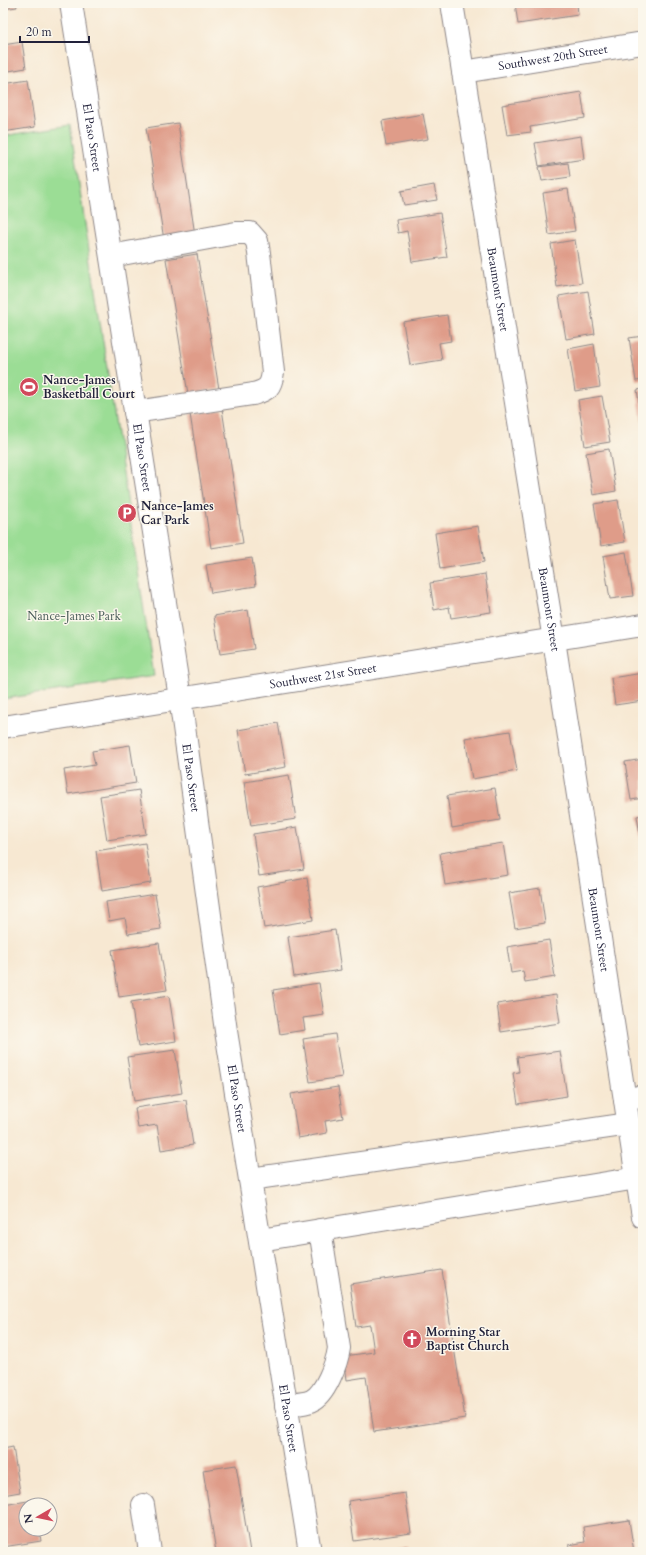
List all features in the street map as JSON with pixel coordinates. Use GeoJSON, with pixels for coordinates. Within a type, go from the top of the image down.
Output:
{"type":"FeatureCollection","features":[{"type":"Feature","properties":{"kind":"street","name":"El Paso Street"},"geometry":{"type":"LineString","coordinates":[[71,3],[180,698],[226,1031],[310,1552]]}},
{"type":"Feature","properties":{"kind":"street","name":"Beaumont Street"},"geometry":{"type":"LineString","coordinates":[[452,3],[554,640],[634,1098],[629,1124],[643,1217]]}},
{"type":"Feature","properties":{"kind":"street","name":"Southwest 20th Street"},"geometry":{"type":"LineString","coordinates":[[463,72],[643,43]]}},
{"type":"Feature","properties":{"kind":"street"},"geometry":{"type":"LineString","coordinates":[[111,256],[236,233],[250,232],[257,241],[259,253],[273,372],[272,383],[264,391],[253,394],[135,412]]}},
{"type":"Feature","properties":{"kind":"street","name":"Southwest 21st Street"},"geometry":{"type":"LineString","coordinates":[[3,727],[643,625]]}},
{"type":"Feature","properties":{"kind":"street"},"geometry":{"type":"LineString","coordinates":[[250,1179],[629,1124]]}},
{"type":"Feature","properties":{"kind":"street"},"geometry":{"type":"LineString","coordinates":[[260,1240],[637,1178]]}},
{"type":"Feature","properties":{"kind":"street"},"geometry":{"type":"LineString","coordinates":[[286,1405],[310,1402],[321,1394],[337,1360],[339,1348],[320,1230]]}},
{"type":"Feature","properties":{"kind":"street"},"geometry":{"type":"LineString","coordinates":[[143,1505],[150,1552]]}},
{"type":"Feature","properties":{"kind":"green space","name":"Nance-James Park"},"geometry":{"type":"Polygon","coordinates":[[[70,125],[154,676],[3,699],[3,136],[70,125]]]}},
{"type":"Feature","properties":{"kind":"building"},"geometry":{"type":"Polygon","coordinates":[[[3,3],[16,3],[17,7],[3,9],[3,3]]]}},
{"type":"Feature","properties":{"kind":"building"},"geometry":{"type":"Polygon","coordinates":[[[515,3],[577,3],[578,15],[518,24],[515,3]]]}},
{"type":"Feature","properties":{"kind":"building"},"geometry":{"type":"Polygon","coordinates":[[[22,42],[26,68],[3,72],[3,45],[22,42]]]}},
{"type":"Feature","properties":{"kind":"building"},"geometry":{"type":"Polygon","coordinates":[[[28,80],[35,127],[3,132],[3,84],[28,80]]]}},
{"type":"Feature","properties":{"kind":"building"},"geometry":{"type":"Polygon","coordinates":[[[581,92],[585,118],[530,127],[531,132],[507,135],[502,105],[581,92]]]}},
{"type":"Feature","properties":{"kind":"building"},"geometry":{"type":"Polygon","coordinates":[[[423,114],[428,139],[386,146],[382,121],[423,114]]]}},
{"type":"Feature","properties":{"kind":"building"},"geometry":{"type":"Polygon","coordinates":[[[178,123],[195,235],[164,240],[146,128],[178,123]]]}},
{"type":"Feature","properties":{"kind":"building"},"geometry":{"type":"Polygon","coordinates":[[[581,136],[584,159],[539,166],[535,143],[581,136]]]}},
{"type":"Feature","properties":{"kind":"building"},"geometry":{"type":"Polygon","coordinates":[[[568,163],[570,177],[542,181],[539,167],[568,163]]]}},
{"type":"Feature","properties":{"kind":"building"},"geometry":{"type":"Polygon","coordinates":[[[434,185],[437,200],[404,205],[401,191],[434,185]]]}},
{"type":"Feature","properties":{"kind":"building"},"geometry":{"type":"Polygon","coordinates":[[[568,189],[575,231],[549,235],[543,193],[568,189]]]}},
{"type":"Feature","properties":{"kind":"building"},"geometry":{"type":"Polygon","coordinates":[[[440,213],[447,257],[412,262],[407,231],[398,233],[396,220],[440,213]]]}},
{"type":"Feature","properties":{"kind":"building"},"geometry":{"type":"Polygon","coordinates":[[[575,240],[582,283],[557,287],[551,244],[575,240]]]}},
{"type":"Feature","properties":{"kind":"building"},"geometry":{"type":"Polygon","coordinates":[[[197,254],[219,389],[188,394],[166,259],[197,254]]]}},
{"type":"Feature","properties":{"kind":"building"},"geometry":{"type":"Polygon","coordinates":[[[588,291],[595,334],[566,339],[559,296],[588,291]]]}},
{"type":"Feature","properties":{"kind":"building"},"geometry":{"type":"Polygon","coordinates":[[[447,315],[451,341],[439,343],[442,360],[410,365],[403,322],[447,315]]]}},
{"type":"Feature","properties":{"kind":"building"},"geometry":{"type":"Polygon","coordinates":[[[643,336],[643,380],[636,381],[629,338],[643,336]]]}},
{"type":"Feature","properties":{"kind":"building"},"geometry":{"type":"Polygon","coordinates":[[[594,344],[600,387],[575,391],[568,349],[594,344]]]}},
{"type":"Feature","properties":{"kind":"building"},"geometry":{"type":"Polygon","coordinates":[[[643,389],[643,422],[642,422],[637,390],[643,389]]]}},
{"type":"Feature","properties":{"kind":"building"},"geometry":{"type":"Polygon","coordinates":[[[602,396],[610,442],[585,446],[578,400],[602,396]]]}},
{"type":"Feature","properties":{"kind":"building"},"geometry":{"type":"Polygon","coordinates":[[[222,409],[243,543],[211,548],[190,414],[222,409]]]}},
{"type":"Feature","properties":{"kind":"building"},"geometry":{"type":"Polygon","coordinates":[[[609,449],[616,491],[593,495],[586,453],[609,449]]]}},
{"type":"Feature","properties":{"kind":"building"},"geometry":{"type":"Polygon","coordinates":[[[618,500],[625,542],[601,546],[594,504],[618,500]]]}},
{"type":"Feature","properties":{"kind":"building"},"geometry":{"type":"Polygon","coordinates":[[[478,526],[484,562],[440,569],[435,533],[478,526]]]}},
{"type":"Feature","properties":{"kind":"building"},"geometry":{"type":"Polygon","coordinates":[[[626,552],[633,596],[610,599],[603,556],[626,552]]]}},
{"type":"Feature","properties":{"kind":"building"},"geometry":{"type":"Polygon","coordinates":[[[252,558],[256,586],[211,593],[206,565],[252,558]]]}},
{"type":"Feature","properties":{"kind":"building"},"geometry":{"type":"Polygon","coordinates":[[[485,574],[491,612],[451,618],[449,607],[434,610],[430,583],[485,574]]]}},
{"type":"Feature","properties":{"kind":"building"},"geometry":{"type":"Polygon","coordinates":[[[248,610],[254,649],[220,654],[214,616],[248,610]]]}},
{"type":"Feature","properties":{"kind":"building"},"geometry":{"type":"Polygon","coordinates":[[[643,673],[643,701],[615,705],[611,678],[643,673]]]}},
{"type":"Feature","properties":{"kind":"building"},"geometry":{"type":"Polygon","coordinates":[[[278,723],[286,767],[245,774],[238,730],[278,723]]]}},
{"type":"Feature","properties":{"kind":"building"},"geometry":{"type":"Polygon","coordinates":[[[510,731],[517,771],[472,779],[465,738],[510,731]]]}},
{"type":"Feature","properties":{"kind":"building"},"geometry":{"type":"Polygon","coordinates":[[[130,745],[136,783],[68,794],[64,770],[95,765],[92,751],[130,745]]]}},
{"type":"Feature","properties":{"kind":"building"},"geometry":{"type":"Polygon","coordinates":[[[643,759],[643,798],[631,800],[625,762],[643,759]]]}},
{"type":"Feature","properties":{"kind":"building"},"geometry":{"type":"Polygon","coordinates":[[[289,775],[296,819],[251,826],[244,782],[289,775]]]}},
{"type":"Feature","properties":{"kind":"building"},"geometry":{"type":"Polygon","coordinates":[[[495,788],[500,820],[452,828],[447,796],[495,788]]]}},
{"type":"Feature","properties":{"kind":"building"},"geometry":{"type":"Polygon","coordinates":[[[139,790],[146,834],[107,840],[100,796],[139,790]]]}},
{"type":"Feature","properties":{"kind":"building"},"geometry":{"type":"Polygon","coordinates":[[[643,815],[643,848],[642,848],[637,816],[643,815]]]}},
{"type":"Feature","properties":{"kind":"building"},"geometry":{"type":"Polygon","coordinates":[[[297,827],[304,869],[259,876],[253,834],[297,827]]]}},
{"type":"Feature","properties":{"kind":"building"},"geometry":{"type":"Polygon","coordinates":[[[145,843],[151,883],[102,891],[96,851],[145,843]]]}},
{"type":"Feature","properties":{"kind":"building"},"geometry":{"type":"Polygon","coordinates":[[[503,843],[508,875],[445,885],[440,853],[503,843]]]}},
{"type":"Feature","properties":{"kind":"building"},"geometry":{"type":"Polygon","coordinates":[[[307,878],[313,920],[264,928],[257,887],[307,878]]]}},
{"type":"Feature","properties":{"kind":"building"},"geometry":{"type":"Polygon","coordinates":[[[540,888],[545,923],[515,928],[509,893],[540,888]]]}},
{"type":"Feature","properties":{"kind":"building"},"geometry":{"type":"Polygon","coordinates":[[[155,894],[161,929],[128,934],[125,918],[109,921],[106,902],[155,894]]]}},
{"type":"Feature","properties":{"kind":"building"},"geometry":{"type":"Polygon","coordinates":[[[335,930],[341,970],[294,977],[288,937],[335,930]]]}},
{"type":"Feature","properties":{"kind":"building"},"geometry":{"type":"Polygon","coordinates":[[[549,940],[555,977],[525,982],[523,971],[511,973],[507,947],[549,940]]]}},
{"type":"Feature","properties":{"kind":"building"},"geometry":{"type":"Polygon","coordinates":[[[159,943],[167,990],[119,997],[112,950],[159,943]]]}},
{"type":"Feature","properties":{"kind":"building"},"geometry":{"type":"Polygon","coordinates":[[[319,983],[324,1015],[303,1018],[305,1030],[280,1034],[273,990],[319,983]]]}},
{"type":"Feature","properties":{"kind":"building"},"geometry":{"type":"Polygon","coordinates":[[[556,995],[560,1023],[501,1032],[497,1004],[556,995]]]}},
{"type":"Feature","properties":{"kind":"building"},"geometry":{"type":"Polygon","coordinates":[[[169,996],[176,1041],[138,1047],[131,1002],[169,996]]]}},
{"type":"Feature","properties":{"kind":"building"},"geometry":{"type":"Polygon","coordinates":[[[335,1034],[342,1077],[310,1082],[303,1039],[335,1034]]]}},
{"type":"Feature","properties":{"kind":"building"},"geometry":{"type":"Polygon","coordinates":[[[175,1050],[182,1093],[134,1101],[127,1057],[175,1050]]]}},
{"type":"Feature","properties":{"kind":"building"},"geometry":{"type":"Polygon","coordinates":[[[560,1051],[567,1096],[518,1104],[513,1073],[519,1072],[517,1057],[560,1051]]]}},
{"type":"Feature","properties":{"kind":"building"},"geometry":{"type":"Polygon","coordinates":[[[338,1087],[343,1118],[325,1121],[327,1133],[298,1138],[291,1094],[338,1087]]]}},
{"type":"Feature","properties":{"kind":"building"},"geometry":{"type":"Polygon","coordinates":[[[186,1100],[193,1145],[161,1150],[157,1125],[138,1128],[135,1108],[186,1100]]]}},
{"type":"Feature","properties":{"kind":"building","name":"Morning Star Baptist Church"},"geometry":{"type":"Polygon","coordinates":[[[442,1270],[465,1418],[374,1432],[366,1377],[347,1380],[344,1356],[374,1352],[370,1325],[356,1327],[350,1284],[442,1270]]]}},
{"type":"Feature","properties":{"kind":"building"},"geometry":{"type":"Polygon","coordinates":[[[13,1447],[20,1492],[3,1495],[3,1449],[13,1447]]]}},
{"type":"Feature","properties":{"kind":"building"},"geometry":{"type":"Polygon","coordinates":[[[236,1465],[250,1552],[216,1552],[203,1470],[236,1465]]]}},
{"type":"Feature","properties":{"kind":"building"},"geometry":{"type":"Polygon","coordinates":[[[405,1493],[411,1533],[354,1541],[348,1501],[405,1493]]]}},
{"type":"Feature","properties":{"kind":"building"},"geometry":{"type":"Polygon","coordinates":[[[18,1503],[18,1537],[40,1537],[41,1541],[3,1547],[3,1505],[18,1503]]]}},
{"type":"Feature","properties":{"kind":"building"},"geometry":{"type":"Polygon","coordinates":[[[629,1520],[634,1552],[570,1552],[569,1545],[585,1542],[583,1527],[629,1520]]]}},
{"type":"Feature","properties":{"kind":"building"},"geometry":{"type":"Polygon","coordinates":[[[406,1546],[407,1552],[377,1552],[377,1551],[406,1546]]]}},
{"type":"Feature","properties":{"kind":"place","name":"Nance-James Basketball Court"},"geometry":{"type":"Point","coordinates":[29,387]}},
{"type":"Feature","properties":{"kind":"place","name":"Nance-James Car Park"},"geometry":{"type":"Point","coordinates":[127,513]}},
{"type":"Feature","properties":{"kind":"place","name":"Morning Star Baptist Church"},"geometry":{"type":"Point","coordinates":[412,1339]}}]}
